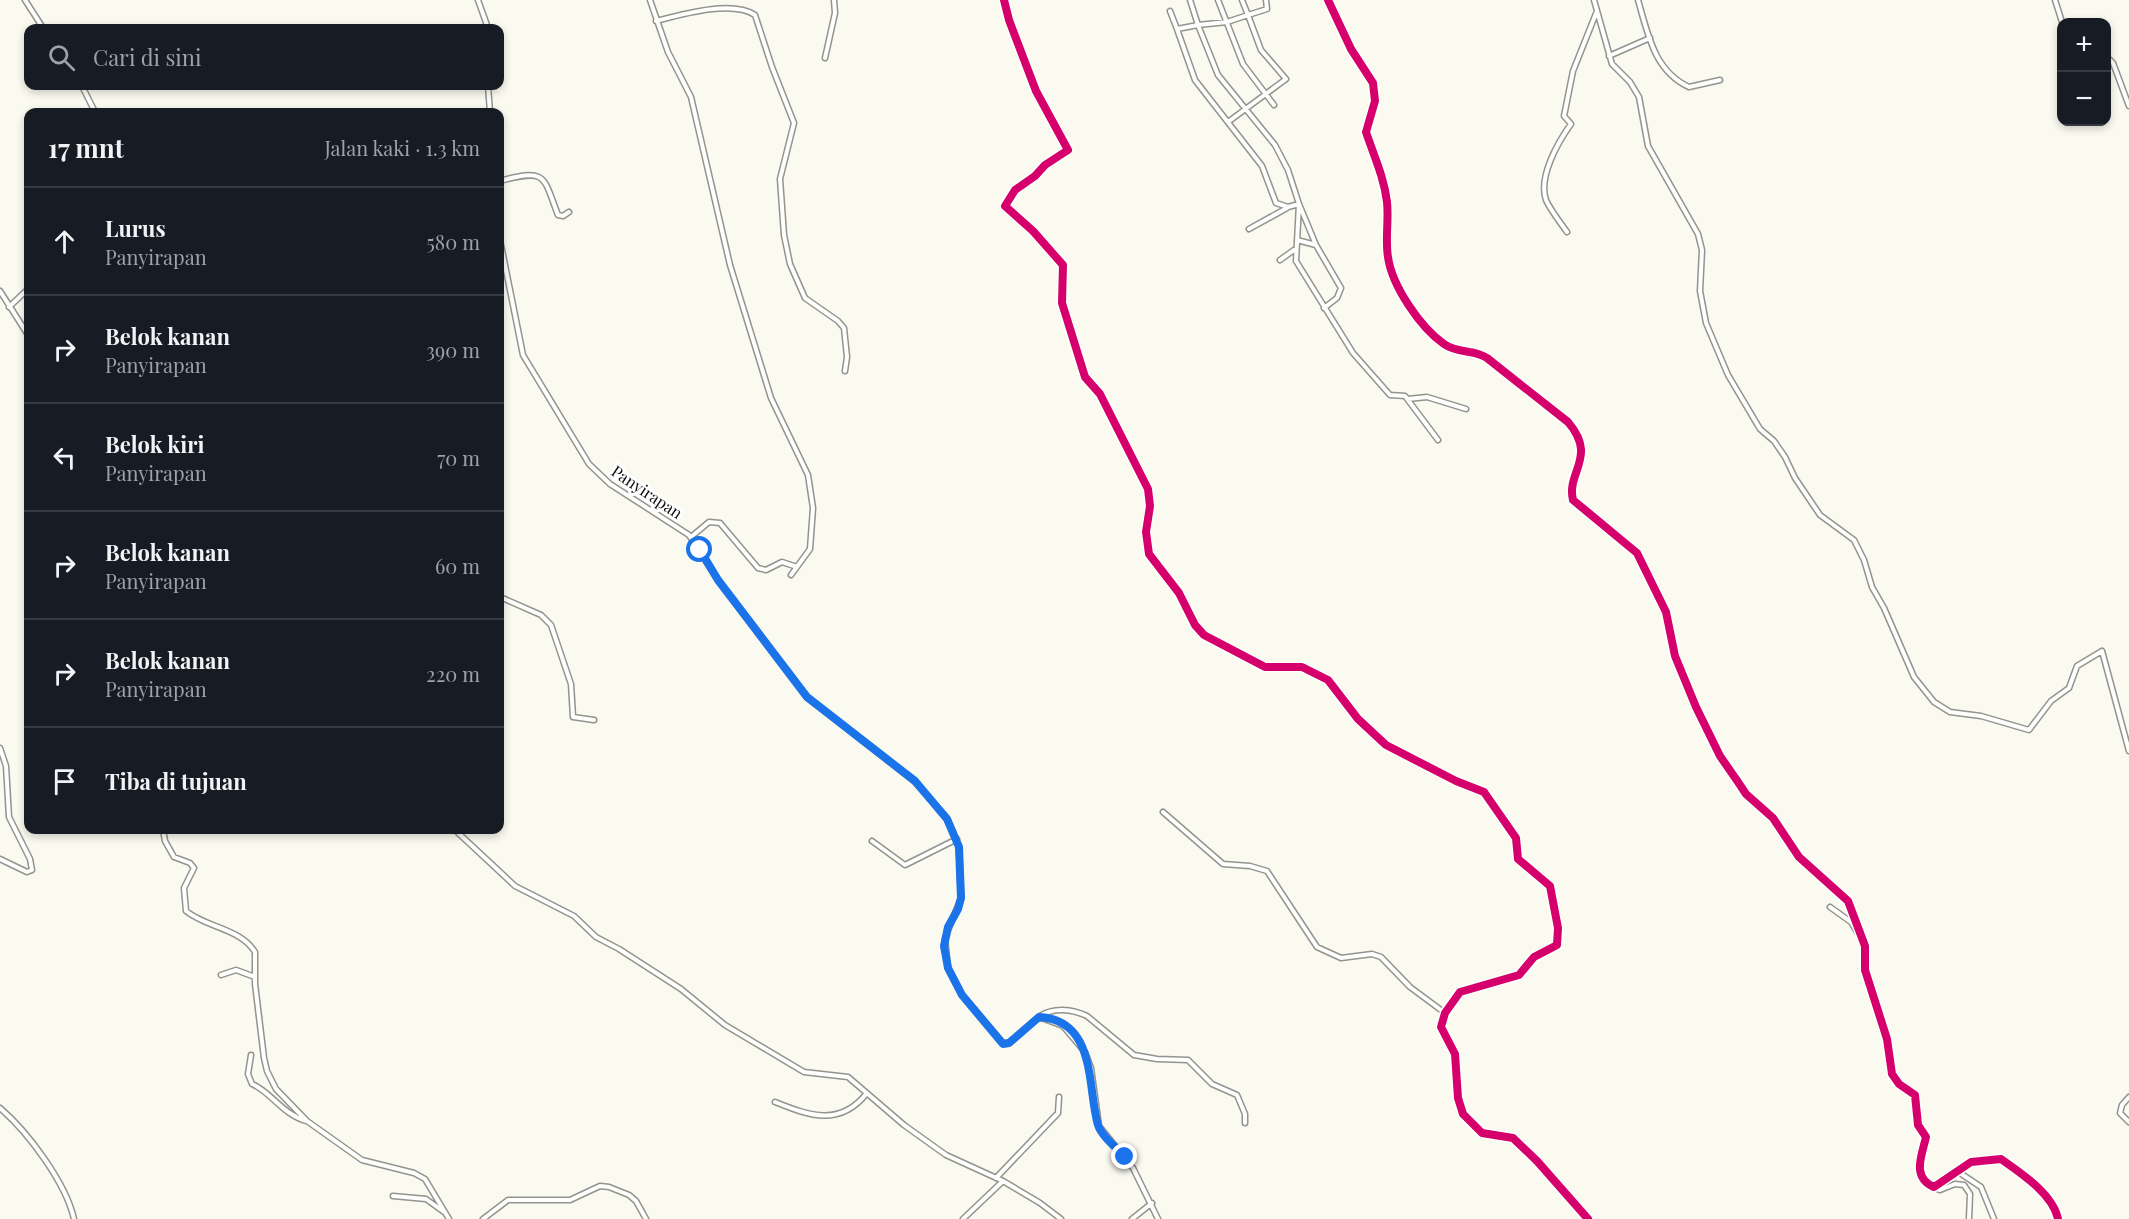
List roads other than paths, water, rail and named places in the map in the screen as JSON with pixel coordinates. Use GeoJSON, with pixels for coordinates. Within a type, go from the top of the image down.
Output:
{"type":"FeatureCollection","features":[{"type":"Feature","properties":{"kind":"street"},"geometry":{"type":"LineString","coordinates":[[25,0],[40,24]]}},
{"type":"Feature","properties":{"kind":"street"},"geometry":{"type":"LineString","coordinates":[[478,0],[487,24]]}},
{"type":"Feature","properties":{"kind":"street"},"geometry":{"type":"LineString","coordinates":[[650,0],[656,21],[693,104],[736,286],[771,398],[808,475],[813,508],[812,538],[810,549],[791,575]]}},
{"type":"Feature","properties":{"kind":"street"},"geometry":{"type":"LineString","coordinates":[[825,58],[835,13],[834,0]]}},
{"type":"Feature","properties":{"kind":"street"},"geometry":{"type":"LineString","coordinates":[[1004,0],[1009,20],[1036,91],[1068,150],[1045,165],[1035,176],[1015,190],[1005,206],[1033,231],[1063,265],[1062,303],[1085,377],[1100,394],[1148,489],[1150,506],[1146,532],[1152,561],[1179,593],[1195,625],[1204,635],[1264,667],[1292,665],[1311,670],[1328,680],[1358,719],[1386,745],[1455,781],[1480,789],[1516,837],[1518,858],[1550,886],[1558,928],[1557,945],[1534,957],[1520,975],[1460,992],[1445,1013],[1441,1027],[1455,1053],[1458,1098],[1463,1114],[1482,1133],[1513,1138],[1538,1161],[1588,1219]]}},
{"type":"Feature","properties":{"kind":"street"},"geometry":{"type":"LineString","coordinates":[[1190,0],[1218,75],[1247,109],[1282,157],[1316,245],[1341,288],[1337,298],[1324,308]]}},
{"type":"Feature","properties":{"kind":"street"},"geometry":{"type":"LineString","coordinates":[[1218,0],[1243,64],[1274,105]]}},
{"type":"Feature","properties":{"kind":"street"},"geometry":{"type":"LineString","coordinates":[[1228,122],[1286,79],[1261,50],[1242,0]]}},
{"type":"Feature","properties":{"kind":"street"},"geometry":{"type":"LineString","coordinates":[[1177,29],[1227,22],[1267,9],[1266,0]]}},
{"type":"Feature","properties":{"kind":"street"},"geometry":{"type":"LineString","coordinates":[[1328,0],[1348,43],[1370,75],[1374,88],[1372,117],[1366,132],[1380,165],[1387,204],[1387,256],[1390,272],[1403,298],[1424,325],[1443,344],[1454,350],[1479,353],[1487,358],[1572,427],[1580,443],[1581,453],[1571,492],[1574,503],[1637,553],[1666,612],[1680,667],[1720,756],[1746,794],[1773,818],[1799,857],[1847,899],[1865,946],[1865,970],[1887,1039],[1892,1074],[1899,1084],[1915,1095],[1918,1125],[1926,1137],[1919,1159],[1920,1171],[1924,1181],[1940,1190],[1955,1184],[1964,1185],[1970,1194],[1969,1219]]}},
{"type":"Feature","properties":{"kind":"street"},"geometry":{"type":"LineString","coordinates":[[1594,0],[1609,56],[1617,70],[1636,90],[1648,146],[1698,234],[1702,250],[1700,291],[1706,324],[1728,375],[1761,430],[1774,441],[1820,515],[1854,540],[1864,560],[1872,587],[1884,608],[1914,677],[1934,702],[1950,712],[1981,716],[2029,730],[2051,701],[2069,688],[2077,666],[2102,651],[2129,751]]}},
{"type":"Feature","properties":{"kind":"street"},"geometry":{"type":"LineString","coordinates":[[1638,0],[1650,38],[1667,74],[1689,87],[1720,80]]}},
{"type":"Feature","properties":{"kind":"street"},"geometry":{"type":"LineString","coordinates":[[2055,0],[2061,18]]}},
{"type":"Feature","properties":{"kind":"street"},"geometry":{"type":"LineString","coordinates":[[656,21],[696,10],[737,6],[755,15],[794,123],[780,179],[784,235],[790,264],[805,298],[838,321],[844,328],[847,357],[845,372]]}},
{"type":"Feature","properties":{"kind":"street"},"geometry":{"type":"LineString","coordinates":[[1567,232],[1546,199],[1545,182],[1560,139],[1571,124],[1564,115],[1573,71],[1597,10]]}},
{"type":"Feature","properties":{"kind":"street"},"geometry":{"type":"LineString","coordinates":[[1170,11],[1195,80],[1262,166],[1276,203],[1288,207]]}},
{"type":"Feature","properties":{"kind":"street"},"geometry":{"type":"LineString","coordinates":[[1609,56],[1650,38]]}},
{"type":"Feature","properties":{"kind":"street"},"geometry":{"type":"LineString","coordinates":[[2111,61],[2129,105]]}},
{"type":"Feature","properties":{"kind":"street"},"geometry":{"type":"LineString","coordinates":[[84,90],[92,108]]}},
{"type":"Feature","properties":{"kind":"street"},"geometry":{"type":"LineString","coordinates":[[488,90],[490,108]]}},
{"type":"Feature","properties":{"kind":"street"},"geometry":{"type":"LineString","coordinates":[[504,180],[525,174],[539,177],[549,185],[558,215],[563,216],[569,212]]}},
{"type":"Feature","properties":{"kind":"street"},"geometry":{"type":"LineString","coordinates":[[1249,229],[1288,207],[1299,204]]}},
{"type":"Feature","properties":{"kind":"street"},"geometry":{"type":"LineString","coordinates":[[1299,204],[1296,261],[1353,353],[1390,395],[1403,395],[1407,399],[1438,440]]}},
{"type":"Feature","properties":{"kind":"street"},"geometry":{"type":"LineString","coordinates":[[1297,240],[1316,245]]}},
{"type":"Feature","properties":{"kind":"street"},"geometry":{"type":"LineString","coordinates":[[1280,260],[1295,250]]}},
{"type":"Feature","properties":{"kind":"street","name":"Panyirapan"},"geometry":{"type":"LineString","coordinates":[[504,260],[523,355],[589,464],[610,484],[691,537],[718,580],[807,697],[915,781],[944,814],[957,839],[961,898],[948,927],[944,946],[954,982],[1003,1044],[1009,1043],[1039,1017]]}},
{"type":"Feature","properties":{"kind":"street"},"geometry":{"type":"LineString","coordinates":[[0,291],[24,329]]}},
{"type":"Feature","properties":{"kind":"street"},"geometry":{"type":"LineString","coordinates":[[9,307],[24,293]]}},
{"type":"Feature","properties":{"kind":"street"},"geometry":{"type":"LineString","coordinates":[[1407,399],[1427,397],[1466,409]]}},
{"type":"Feature","properties":{"kind":"street"},"geometry":{"type":"LineString","coordinates":[[691,537],[709,522],[720,523],[758,568],[766,570],[782,562],[797,567]]}},
{"type":"Feature","properties":{"kind":"street"},"geometry":{"type":"LineString","coordinates":[[504,599],[548,621],[555,632],[559,656],[571,684],[573,717],[594,720]]}},
{"type":"Feature","properties":{"kind":"street"},"geometry":{"type":"LineString","coordinates":[[0,748],[6,766],[9,817],[30,859],[32,870],[27,872],[0,859]]}},
{"type":"Feature","properties":{"kind":"street"},"geometry":{"type":"LineString","coordinates":[[1163,812],[1223,864],[1261,868],[1267,871],[1312,941],[1323,952],[1341,958],[1372,954],[1381,957],[1410,987],[1445,1013]]}},
{"type":"Feature","properties":{"kind":"street"},"geometry":{"type":"LineString","coordinates":[[164,834],[174,857],[190,863],[194,868],[184,888],[184,910],[198,920],[246,940],[257,956],[255,977],[267,1071],[276,1089],[307,1121],[369,1164],[414,1173],[425,1179],[449,1219]]}},
{"type":"Feature","properties":{"kind":"street"},"geometry":{"type":"LineString","coordinates":[[459,834],[515,886],[574,916],[596,937],[681,989],[724,1025],[800,1070],[841,1074],[852,1080],[904,1125],[946,1155],[1003,1181],[1040,1203],[1061,1219]]}},
{"type":"Feature","properties":{"kind":"street"},"geometry":{"type":"LineString","coordinates":[[872,841],[904,865],[957,839]]}},
{"type":"Feature","properties":{"kind":"street"},"geometry":{"type":"LineString","coordinates":[[1830,907],[1851,922],[1865,946]]}},
{"type":"Feature","properties":{"kind":"street"},"geometry":{"type":"LineString","coordinates":[[221,975],[236,970],[255,977]]}},
{"type":"Feature","properties":{"kind":"street"},"geometry":{"type":"LineString","coordinates":[[1039,1017],[1051,1011],[1077,1012],[1087,1016],[1134,1055],[1145,1058],[1188,1060],[1212,1084],[1237,1095],[1245,1114],[1245,1123]]}},
{"type":"Feature","properties":{"kind":"street"},"geometry":{"type":"LineString","coordinates":[[1039,1017],[1063,1026],[1085,1052],[1090,1068],[1098,1126],[1133,1168],[1153,1203],[1158,1219]]}},
{"type":"Feature","properties":{"kind":"street"},"geometry":{"type":"LineString","coordinates":[[251,1056],[248,1076],[252,1084],[258,1085],[266,1091],[267,1097],[295,1116],[307,1121]]}},
{"type":"Feature","properties":{"kind":"street"},"geometry":{"type":"LineString","coordinates":[[775,1102],[830,1117],[846,1111],[867,1093]]}},
{"type":"Feature","properties":{"kind":"street"},"geometry":{"type":"LineString","coordinates":[[996,1178],[1058,1113],[1059,1097]]}},
{"type":"Feature","properties":{"kind":"street"},"geometry":{"type":"LineString","coordinates":[[2129,1097],[2122,1105],[2120,1113],[2129,1122]]}},
{"type":"Feature","properties":{"kind":"street"},"geometry":{"type":"LineString","coordinates":[[0,1108],[21,1129],[62,1189],[74,1219]]}},
{"type":"Feature","properties":{"kind":"street"},"geometry":{"type":"LineString","coordinates":[[1934,1187],[1971,1161],[2003,1160],[2045,1196],[2056,1210],[2058,1219]]}},
{"type":"Feature","properties":{"kind":"street"},"geometry":{"type":"LineString","coordinates":[[1957,1171],[1981,1188],[1994,1219]]}},
{"type":"Feature","properties":{"kind":"street"},"geometry":{"type":"LineString","coordinates":[[963,1219],[1003,1181]]}},
{"type":"Feature","properties":{"kind":"street"},"geometry":{"type":"LineString","coordinates":[[483,1219],[508,1200],[570,1200],[600,1186],[629,1195],[636,1201],[646,1219]]}},
{"type":"Feature","properties":{"kind":"street"},"geometry":{"type":"LineString","coordinates":[[393,1196],[426,1199],[446,1214]]}},
{"type":"Feature","properties":{"kind":"street"},"geometry":{"type":"LineString","coordinates":[[1132,1219],[1153,1203]]}},
{"type":"Feature","properties":{"kind":"street"},"geometry":{"type":"LineString","coordinates":[[969,1211],[969,1219]]}}]}
